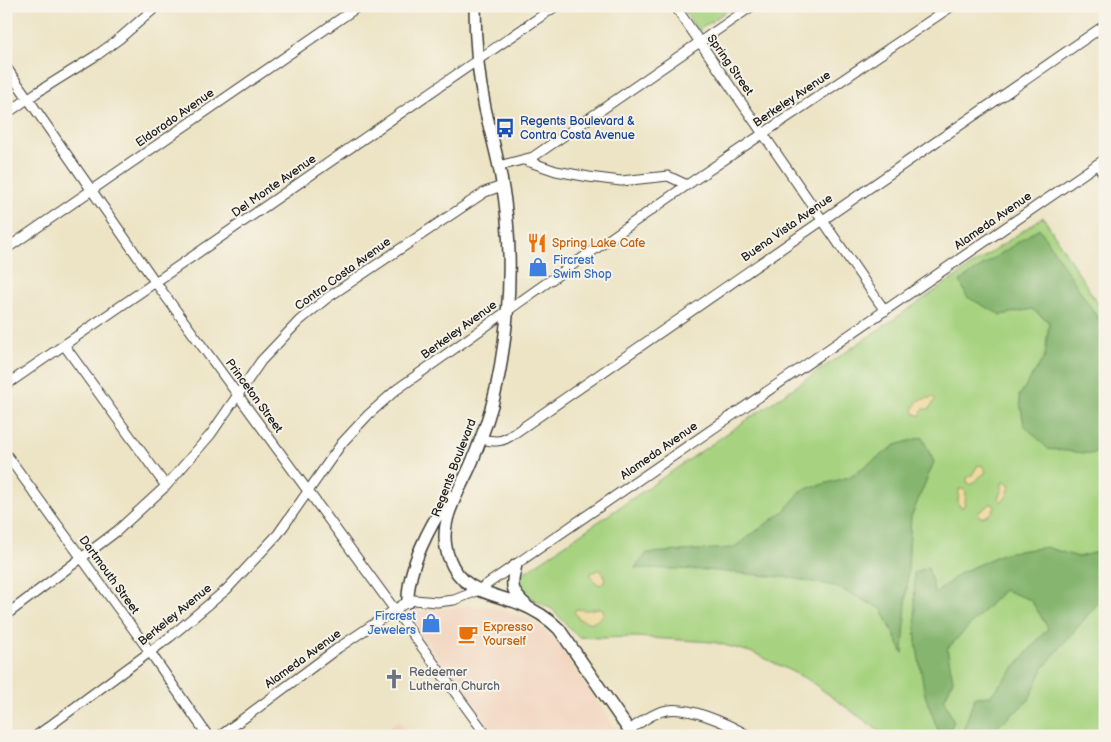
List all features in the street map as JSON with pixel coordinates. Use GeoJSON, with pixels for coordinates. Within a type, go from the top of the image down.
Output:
{"type":"FeatureCollection","features":[{"type":"Feature","properties":{"kind":"main road","name":"Regents Boulevard"},"geometry":{"type":"LineString","coordinates":[[475,6],[475,36],[484,105],[499,166],[508,232],[507,311],[497,387],[469,470],[448,513],[445,527],[445,543],[449,559],[461,579],[478,591],[531,609],[549,619],[559,629],[631,733]]}},
{"type":"Feature","properties":{"kind":"main road"},"geometry":{"type":"LineString","coordinates":[[408,602],[407,590],[427,534],[442,508],[469,470]]}},
{"type":"Feature","properties":{"kind":"main road"},"geometry":{"type":"LineString","coordinates":[[516,565],[511,584],[517,598],[531,609]]}},
{"type":"Feature","properties":{"kind":"street"},"geometry":{"type":"LineString","coordinates":[[6,114],[97,55],[119,39],[157,6]]}},
{"type":"Feature","properties":{"kind":"street","name":"Eldorado Avenue"},"geometry":{"type":"LineString","coordinates":[[6,249],[359,6]]}},
{"type":"Feature","properties":{"kind":"street","name":"Del Monte Avenue"},"geometry":{"type":"LineString","coordinates":[[6,384],[156,283],[556,6]]}},
{"type":"Feature","properties":{"kind":"street","name":"Spring Street"},"geometry":{"type":"LineString","coordinates":[[674,6],[885,311]]}},
{"type":"Feature","properties":{"kind":"street"},"geometry":{"type":"LineString","coordinates":[[499,166],[533,157],[752,6]]}},
{"type":"Feature","properties":{"kind":"street","name":"Berkeley Avenue"},"geometry":{"type":"LineString","coordinates":[[36,736],[190,622],[245,572],[278,534],[342,443],[382,402],[507,311],[687,185],[952,6]]}},
{"type":"Feature","properties":{"kind":"street","name":"Buena Vista Avenue"},"geometry":{"type":"LineString","coordinates":[[481,439],[495,442],[502,441],[1105,25]]}},
{"type":"Feature","properties":{"kind":"street","name":"Princeton Street"},"geometry":{"type":"LineString","coordinates":[[6,67],[156,283],[487,736]]}},
{"type":"Feature","properties":{"kind":"street"},"geometry":{"type":"LineString","coordinates":[[524,160],[556,171],[589,177],[621,180],[668,176],[687,185]]}},
{"type":"Feature","properties":{"kind":"street"},"geometry":{"type":"LineString","coordinates":[[1101,162],[1105,176]]}},
{"type":"Feature","properties":{"kind":"street","name":"Alameda Avenue"},"geometry":{"type":"LineString","coordinates":[[220,736],[338,648],[408,602],[454,600],[478,591],[1101,162]]}},
{"type":"Feature","properties":{"kind":"street","name":"Contra Costa Avenue"},"geometry":{"type":"LineString","coordinates":[[6,615],[128,522],[166,486],[201,446],[274,347],[313,310],[485,192],[502,186]]}},
{"type":"Feature","properties":{"kind":"street"},"geometry":{"type":"LineString","coordinates":[[64,345],[166,486]]}},
{"type":"Feature","properties":{"kind":"street","name":"Dartmouth Street"},"geometry":{"type":"LineString","coordinates":[[6,454],[150,652],[208,736]]}},
{"type":"Feature","properties":{"kind":"street"},"geometry":{"type":"LineString","coordinates":[[631,733],[662,711],[678,709],[702,715],[735,728],[749,736]]}},
{"type":"Feature","properties":{"kind":"shaded area"},"geometry":{"type":"Polygon","coordinates":[[[472,606],[489,607],[526,618],[542,628],[554,639],[621,736],[497,736],[408,617],[414,612],[472,606]]]}},
{"type":"Feature","properties":{"kind":"shaded area"},"geometry":{"type":"Polygon","coordinates":[[[399,720],[410,736],[377,736],[382,732],[399,720]]]}},
{"type":"Feature","properties":{"kind":"green space"},"geometry":{"type":"Polygon","coordinates":[[[681,6],[733,6],[698,31],[681,6]]]}},
{"type":"Feature","properties":{"kind":"green space"},"geometry":{"type":"Polygon","coordinates":[[[1043,217],[1105,315],[1105,736],[886,736],[807,679],[754,653],[713,642],[634,637],[578,637],[552,609],[518,589],[518,578],[522,574],[1043,217]]]}},
{"type":"Feature","properties":{"kind":"green space"},"geometry":{"type":"Polygon","coordinates":[[[1039,228],[1105,329],[1105,442],[1093,454],[1048,449],[1024,425],[1019,396],[1045,356],[1049,322],[1032,309],[1001,315],[967,297],[960,281],[1039,228]]]}},
{"type":"Feature","properties":{"kind":"green space"},"geometry":{"type":"Polygon","coordinates":[[[922,437],[934,462],[911,517],[903,654],[882,609],[834,586],[791,578],[706,570],[635,568],[647,553],[733,548],[784,511],[802,490],[849,477],[896,445],[922,437]]]}},
{"type":"Feature","properties":{"kind":"green space"},"geometry":{"type":"Polygon","coordinates":[[[1046,547],[1078,557],[1105,550],[1105,588],[1099,602],[1043,668],[1029,700],[995,729],[993,736],[961,736],[975,697],[990,696],[1048,628],[1031,600],[1004,590],[947,649],[953,680],[944,700],[954,722],[946,736],[940,736],[925,695],[916,642],[914,573],[928,567],[935,594],[960,573],[1004,553],[1046,547]]]}},
{"type":"Feature","properties":{"kind":"sand"},"geometry":{"type":"Polygon","coordinates":[[[933,397],[935,400],[929,409],[923,409],[920,416],[914,413],[913,410],[919,401],[933,397]]]}},
{"type":"Feature","properties":{"kind":"sand"},"geometry":{"type":"Polygon","coordinates":[[[978,465],[983,466],[986,472],[970,485],[967,482],[967,478],[972,475],[978,465]]]}},
{"type":"Feature","properties":{"kind":"sand"},"geometry":{"type":"Polygon","coordinates":[[[1004,481],[1010,485],[1006,497],[1001,501],[998,498],[1004,481]]]}},
{"type":"Feature","properties":{"kind":"sand"},"geometry":{"type":"Polygon","coordinates":[[[959,489],[963,489],[966,492],[963,507],[960,507],[958,503],[959,489]]]}},
{"type":"Feature","properties":{"kind":"sand"},"geometry":{"type":"Polygon","coordinates":[[[990,504],[993,504],[995,508],[990,514],[980,517],[978,513],[990,504]]]}},
{"type":"Feature","properties":{"kind":"sand"},"geometry":{"type":"Polygon","coordinates":[[[598,570],[602,571],[605,577],[604,582],[600,585],[591,576],[591,573],[598,570]]]}},
{"type":"Feature","properties":{"kind":"sand"},"geometry":{"type":"Polygon","coordinates":[[[576,609],[603,609],[604,614],[593,622],[579,619],[574,612],[576,609]]]}},
{"type":"Feature","properties":{"kind":"place","name":"Regents Boulevard & Contra Costa Avenue"},"geometry":{"type":"Point","coordinates":[505,128]}},
{"type":"Feature","properties":{"kind":"place","name":"Spring Lake Cafe"},"geometry":{"type":"Point","coordinates":[537,243]}},
{"type":"Feature","properties":{"kind":"place","name":"Fircrest Swim Shop"},"geometry":{"type":"Point","coordinates":[538,267]}},
{"type":"Feature","properties":{"kind":"place","name":"Fircrest Jewelers"},"geometry":{"type":"Point","coordinates":[431,623]}},
{"type":"Feature","properties":{"kind":"place","name":"Expresso Yourself"},"geometry":{"type":"Point","coordinates":[468,634]}},
{"type":"Feature","properties":{"kind":"place","name":"Redeemer Lutheran Church"},"geometry":{"type":"Point","coordinates":[394,679]}}]}
